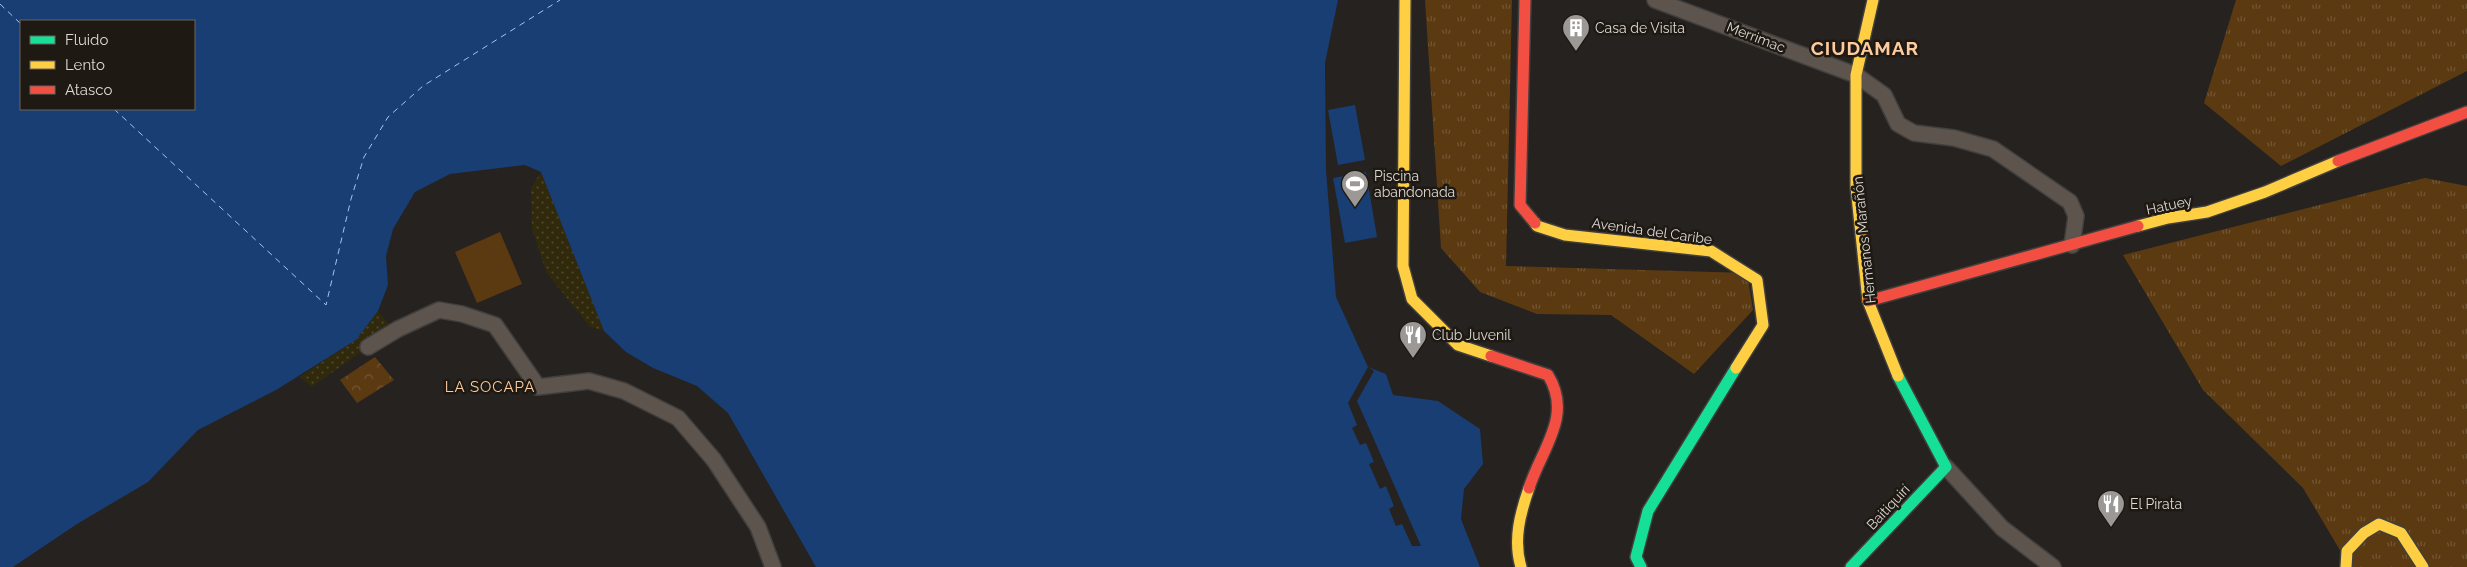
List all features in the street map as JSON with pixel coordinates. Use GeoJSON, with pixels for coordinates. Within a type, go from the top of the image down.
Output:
{"type":"FeatureCollection","features":[{"type":"Feature","properties":{"kind":"street"},"geometry":{"type":"LineString","coordinates":[[1405,0],[1403,266],[1412,299],[1458,345],[1548,375],[1557,390],[1558,414],[1521,512],[1516,549],[1521,567]]}},
{"type":"Feature","properties":{"kind":"street","name":"Avenida del Caribe"},"geometry":{"type":"LineString","coordinates":[[1525,0],[1520,205],[1537,226],[1565,235],[1711,251],[1757,280],[1763,325],[1648,511],[1636,557],[1641,567]]}},
{"type":"Feature","properties":{"kind":"street","name":"Merrimac"},"geometry":{"type":"LineString","coordinates":[[1655,0],[1856,75],[1884,95],[1898,124],[1914,134],[1954,138],[1993,149],[2070,202],[2076,216],[2072,245]]}},
{"type":"Feature","properties":{"kind":"street","name":"Hermanos Marañón"},"geometry":{"type":"LineString","coordinates":[[1873,0],[1856,75],[1856,187],[1868,301],[1901,385],[1946,467],[2002,528],[2053,567]]}},
{"type":"Feature","properties":{"kind":"street","name":"Hatuey"},"geometry":{"type":"LineString","coordinates":[[1868,301],[2168,218],[2207,212],[2264,192],[2364,150],[2467,112]]}},
{"type":"Feature","properties":{"kind":"street"},"geometry":{"type":"LineString","coordinates":[[368,347],[398,329],[439,310],[462,314],[495,325],[538,387],[589,381],[624,391],[678,418],[714,460],[758,527],[773,567]]}},
{"type":"Feature","properties":{"kind":"street","name":"Baitiquirí"},"geometry":{"type":"LineString","coordinates":[[1851,567],[1946,467]]}},
{"type":"Feature","properties":{"kind":"street"},"geometry":{"type":"LineString","coordinates":[[2346,567],[2347,551],[2364,533],[2379,524],[2401,534],[2423,567]]}},
{"type":"Feature","properties":{"kind":"green space"},"geometry":{"type":"Polygon","coordinates":[[[1425,0],[1512,0],[1506,266],[1747,273],[1753,310],[1694,374],[1611,315],[1537,314],[1480,292],[1441,248],[1425,0]]]}},
{"type":"Feature","properties":{"kind":"green space"},"geometry":{"type":"Polygon","coordinates":[[[2236,0],[2467,0],[2467,71],[2281,166],[2204,103],[2236,0]]]}},
{"type":"Feature","properties":{"kind":"green space"},"geometry":{"type":"Polygon","coordinates":[[[2425,178],[2467,186],[2467,567],[2350,567],[2303,488],[2203,390],[2123,255],[2425,178]]]}},
{"type":"Feature","properties":{"kind":"green space"},"geometry":{"type":"Polygon","coordinates":[[[500,232],[522,284],[477,303],[455,252],[500,232]]]}},
{"type":"Feature","properties":{"kind":"green space"},"geometry":{"type":"Polygon","coordinates":[[[375,357],[394,380],[357,403],[340,380],[375,357]]]}},
{"type":"Feature","properties":{"kind":"sand"},"geometry":{"type":"Polygon","coordinates":[[[541,172],[604,331],[590,327],[546,272],[532,228],[531,188],[541,172]]]}},
{"type":"Feature","properties":{"kind":"sand"},"geometry":{"type":"Polygon","coordinates":[[[378,311],[393,329],[312,387],[299,377],[356,340],[378,311]]]}},
{"type":"Feature","properties":{"kind":"water"},"geometry":{"type":"Polygon","coordinates":[[[0,0],[1338,0],[1325,63],[1326,170],[1336,297],[1368,367],[1386,374],[1393,395],[1438,401],[1480,429],[1483,464],[1464,489],[1461,519],[1480,567],[816,567],[728,413],[697,386],[653,368],[626,352],[604,331],[541,172],[525,165],[450,174],[415,192],[393,229],[386,256],[388,285],[378,311],[356,340],[276,390],[198,430],[148,482],[77,524],[13,567],[0,567],[0,0]]]}},
{"type":"Feature","properties":{"kind":"water","name":"Piscina abandonada"},"geometry":{"type":"Polygon","coordinates":[[[1355,105],[1365,160],[1338,165],[1328,110],[1355,105]]]}},
{"type":"Feature","properties":{"kind":"water","name":"Piscina abandonada"},"geometry":{"type":"Polygon","coordinates":[[[1366,172],[1377,237],[1345,243],[1333,178],[1366,172]]]}},
{"type":"Feature","properties":{"kind":"pier"},"geometry":{"type":"Polygon","coordinates":[[[1368,367],[1374,371],[1357,401],[1421,546],[1412,546],[1402,524],[1396,526],[1389,509],[1394,506],[1386,486],[1380,489],[1369,464],[1374,462],[1366,443],[1360,445],[1352,428],[1357,425],[1348,403],[1368,367]]]}},
{"type":"Feature","properties":{"kind":"ferry route"},"geometry":{"type":"LineString","coordinates":[[115,110],[326,305],[351,199],[364,157],[388,117],[423,86],[560,0]]}},
{"type":"Feature","properties":{"kind":"ferry route"},"geometry":{"type":"LineString","coordinates":[[0,4],[20,23]]}},
{"type":"Feature","properties":{"kind":"traffic: fast"},"geometry":{"type":"LineString","coordinates":[[1641,567],[1636,557],[1648,511],[1736,368]]}},
{"type":"Feature","properties":{"kind":"traffic: fast"},"geometry":{"type":"LineString","coordinates":[[1851,567],[1946,467],[1898,376]]}},
{"type":"Feature","properties":{"kind":"traffic: slow"},"geometry":{"type":"LineString","coordinates":[[1405,0],[1403,266],[1412,299],[1458,345],[1491,356]]}},
{"type":"Feature","properties":{"kind":"traffic: slow"},"geometry":{"type":"LineString","coordinates":[[1873,0],[1856,75],[1856,187],[1868,301],[1898,376]]}},
{"type":"Feature","properties":{"kind":"traffic: slow"},"geometry":{"type":"LineString","coordinates":[[2138,226],[2168,218],[2207,212],[2265,192],[2338,161]]}},
{"type":"Feature","properties":{"kind":"traffic: slow"},"geometry":{"type":"LineString","coordinates":[[1535,223],[1537,226],[1565,235],[1711,251],[1757,280],[1763,325],[1736,368]]}},
{"type":"Feature","properties":{"kind":"traffic: slow"},"geometry":{"type":"LineString","coordinates":[[1521,567],[1518,547],[1519,527],[1529,488]]}},
{"type":"Feature","properties":{"kind":"traffic: slow"},"geometry":{"type":"LineString","coordinates":[[2346,567],[2347,551],[2364,533],[2379,524],[2401,533],[2423,567]]}},
{"type":"Feature","properties":{"kind":"traffic: jam"},"geometry":{"type":"LineString","coordinates":[[1525,0],[1520,205],[1535,223]]}},
{"type":"Feature","properties":{"kind":"traffic: jam"},"geometry":{"type":"LineString","coordinates":[[2338,161],[2467,112]]}},
{"type":"Feature","properties":{"kind":"traffic: jam"},"geometry":{"type":"LineString","coordinates":[[1868,301],[2138,226]]}},
{"type":"Feature","properties":{"kind":"traffic: jam"},"geometry":{"type":"LineString","coordinates":[[1491,356],[1548,375],[1555,390],[1557,404],[1553,432],[1529,488]]}},
{"type":"Feature","properties":{"kind":"place","name":"Casa de Visita"},"geometry":{"type":"Point","coordinates":[1576,52]}},
{"type":"Feature","properties":{"kind":"place","name":"Piscina abandonada"},"geometry":{"type":"Point","coordinates":[1355,208]}},
{"type":"Feature","properties":{"kind":"place","name":"Club Juvenil"},"geometry":{"type":"Point","coordinates":[1413,359]}},
{"type":"Feature","properties":{"kind":"place","name":"El Pirata"},"geometry":{"type":"Point","coordinates":[2111,528]}},
{"type":"Feature","properties":{"kind":"district","name":"CIUDAMAR"},"geometry":{"type":"Point","coordinates":[1865,48]}},
{"type":"Feature","properties":{"kind":"district","name":"LA SOCAPA"},"geometry":{"type":"Point","coordinates":[490,387]}}]}
